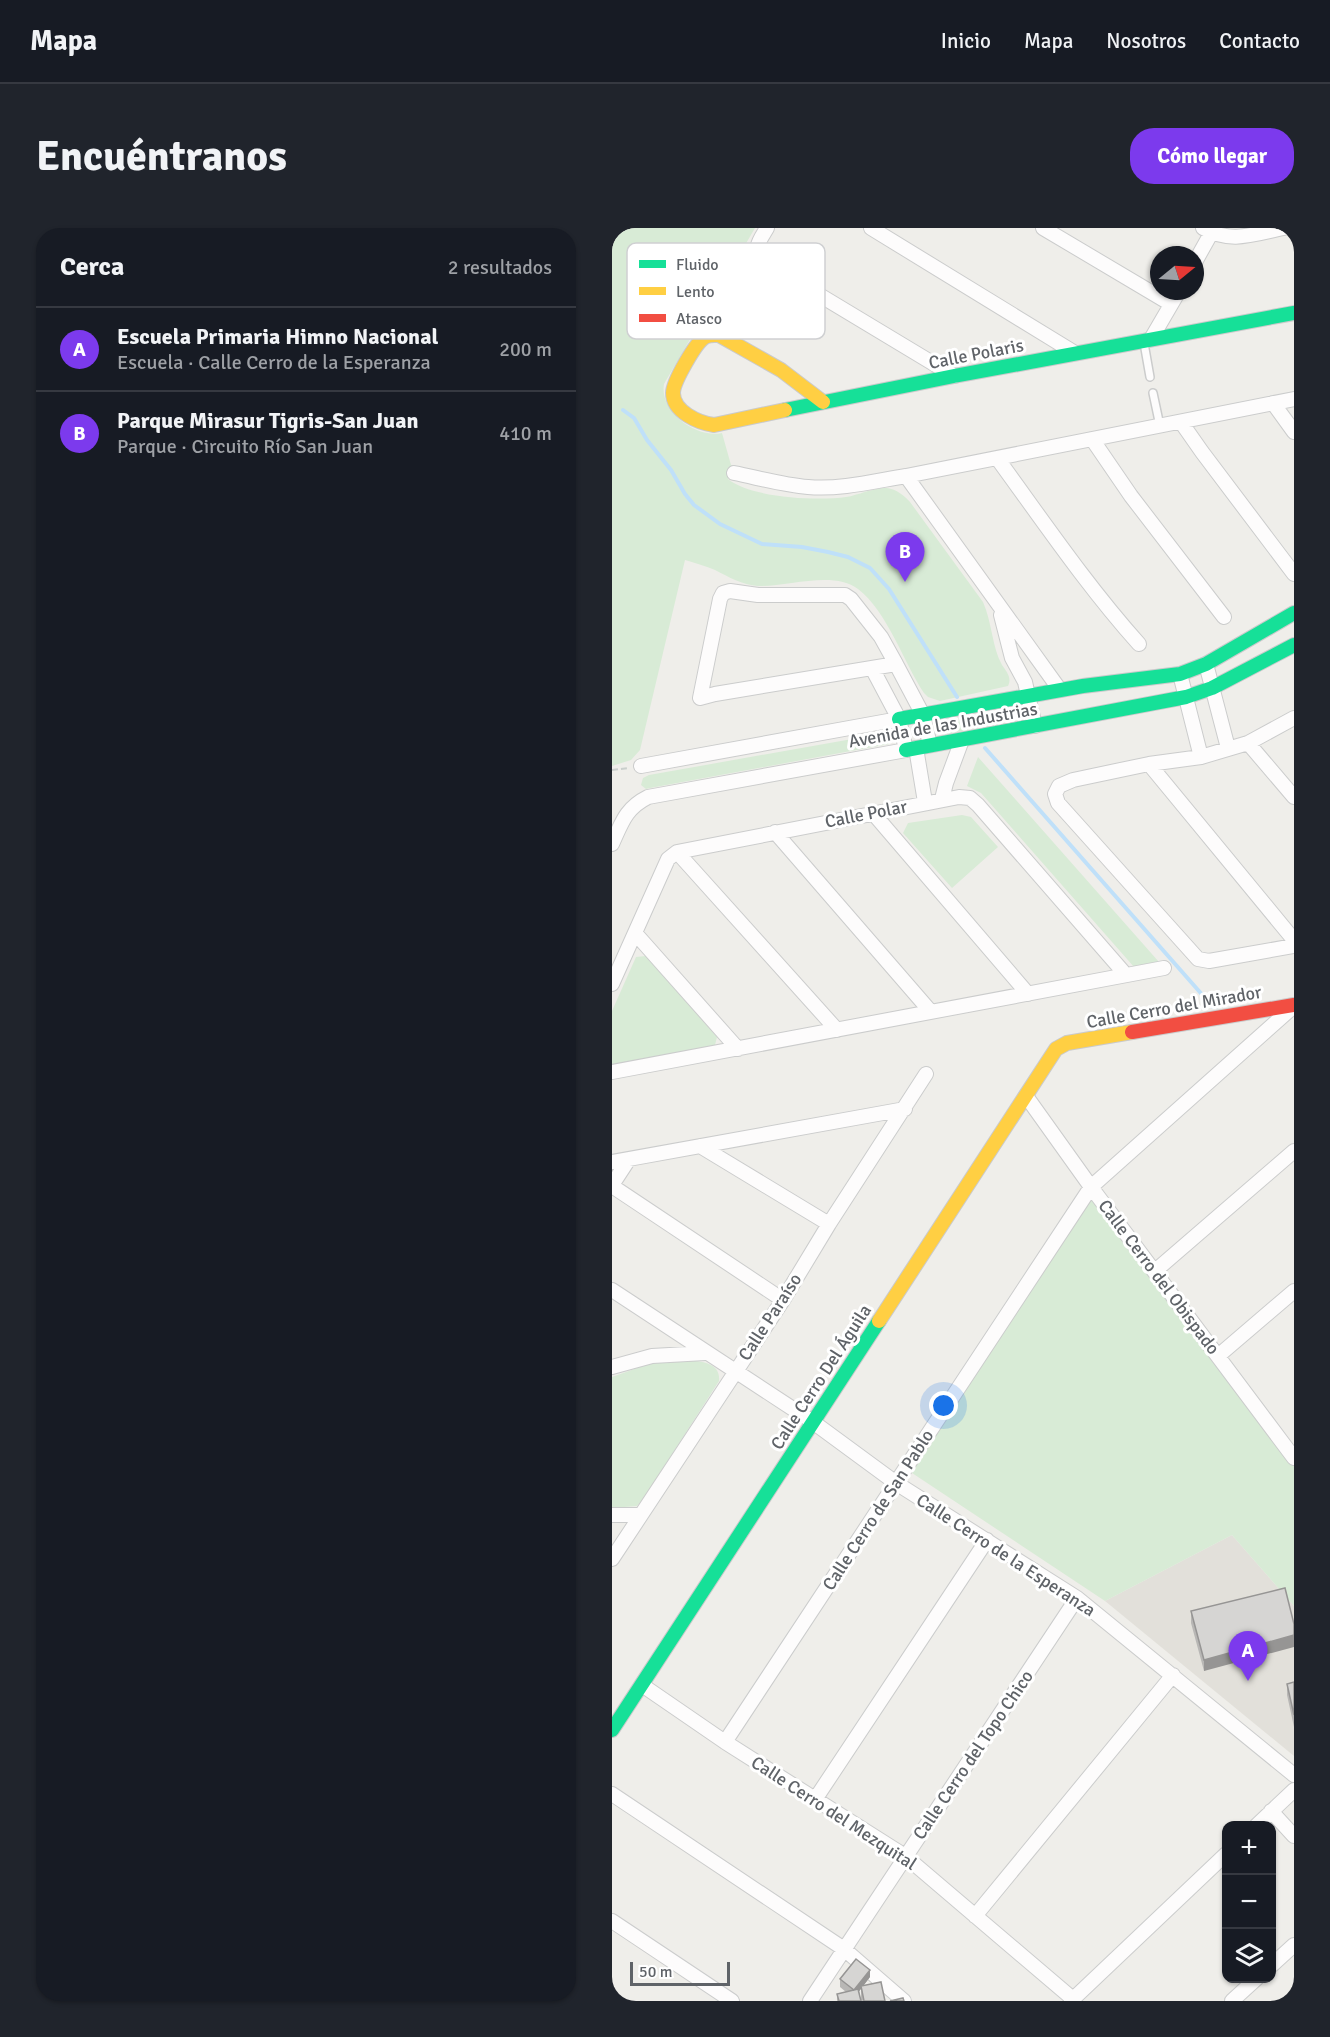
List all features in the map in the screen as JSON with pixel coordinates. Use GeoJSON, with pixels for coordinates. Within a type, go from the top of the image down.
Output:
{"type":"FeatureCollection","features":[{"type":"Feature","properties":{"kind":"street"},"geometry":{"type":"LineString","coordinates":[[758,243],[767,228]]}},
{"type":"Feature","properties":{"kind":"street"},"geometry":{"type":"LineString","coordinates":[[871,228],[1075,353]]}},
{"type":"Feature","properties":{"kind":"street"},"geometry":{"type":"LineString","coordinates":[[1043,228],[1171,304]]}},
{"type":"Feature","properties":{"kind":"street"},"geometry":{"type":"LineString","coordinates":[[1202,246],[1209,230],[1224,237],[1233,238],[1284,228]]}},
{"type":"Feature","properties":{"kind":"street"},"geometry":{"type":"LineString","coordinates":[[825,298],[954,376]]}},
{"type":"Feature","properties":{"kind":"street"},"geometry":{"type":"LineString","coordinates":[[1147,340],[1173,300]]}},
{"type":"Feature","properties":{"kind":"street","name":"Calle Polaris"},"geometry":{"type":"LineString","coordinates":[[705,339],[677,381],[673,390],[674,400],[678,406],[696,419],[714,425],[954,376],[1294,313]]}},
{"type":"Feature","properties":{"kind":"street"},"geometry":{"type":"LineString","coordinates":[[726,339],[781,370],[823,402]]}},
{"type":"Feature","properties":{"kind":"street"},"geometry":{"type":"LineString","coordinates":[[734,473],[776,483],[810,487],[843,485],[906,476],[1294,399]]}},
{"type":"Feature","properties":{"kind":"street"},"geometry":{"type":"LineString","coordinates":[[1273,403],[1294,432]]}},
{"type":"Feature","properties":{"kind":"street"},"geometry":{"type":"LineString","coordinates":[[1181,422],[1294,574]]}},
{"type":"Feature","properties":{"kind":"street"},"geometry":{"type":"LineString","coordinates":[[1092,439],[1131,496],[1224,617]]}},
{"type":"Feature","properties":{"kind":"street"},"geometry":{"type":"LineString","coordinates":[[997,458],[1092,588],[1139,644]]}},
{"type":"Feature","properties":{"kind":"street"},"geometry":{"type":"LineString","coordinates":[[906,476],[1060,690]]}},
{"type":"Feature","properties":{"kind":"street"},"geometry":{"type":"LineString","coordinates":[[896,664],[700,698],[723,592],[778,596],[845,595],[851,599],[881,637],[896,664],[923,715],[930,746]]}},
{"type":"Feature","properties":{"kind":"street"},"geometry":{"type":"LineString","coordinates":[[996,602],[1012,658],[1025,682],[1035,726]]}},
{"type":"Feature","properties":{"kind":"street"},"geometry":{"type":"LineString","coordinates":[[1290,615],[1283,627],[1285,634],[1294,643]]}},
{"type":"Feature","properties":{"kind":"street","name":"Avenida de las Industrias"},"geometry":{"type":"LineString","coordinates":[[641,766],[1029,695],[1180,674],[1206,664],[1290,615]]}},
{"type":"Feature","properties":{"kind":"street","name":"Avenida de las Industrias"},"geometry":{"type":"LineString","coordinates":[[612,844],[627,812],[635,803],[648,797],[1186,697],[1212,688],[1294,643]]}},
{"type":"Feature","properties":{"kind":"street"},"geometry":{"type":"LineString","coordinates":[[1206,664],[1228,748]]}},
{"type":"Feature","properties":{"kind":"street"},"geometry":{"type":"LineString","coordinates":[[873,668],[899,719],[911,749],[925,802]]}},
{"type":"Feature","properties":{"kind":"street"},"geometry":{"type":"LineString","coordinates":[[1180,674],[1200,756]]}},
{"type":"Feature","properties":{"kind":"street"},"geometry":{"type":"LineString","coordinates":[[1083,686],[1094,692],[1097,699],[1096,709],[1090,715]]}},
{"type":"Feature","properties":{"kind":"street"},"geometry":{"type":"LineString","coordinates":[[1294,717],[1248,743],[1200,756],[1149,764],[1064,783],[1056,790],[1056,799],[1194,957],[1201,961],[1209,961],[1294,946]]}},
{"type":"Feature","properties":{"kind":"street"},"geometry":{"type":"LineString","coordinates":[[942,799],[962,740]]}},
{"type":"Feature","properties":{"kind":"street"},"geometry":{"type":"LineString","coordinates":[[1248,743],[1294,797]]}},
{"type":"Feature","properties":{"kind":"street"},"geometry":{"type":"LineString","coordinates":[[1149,764],[1294,940]]}},
{"type":"Feature","properties":{"kind":"street","name":"Calle Polar"},"geometry":{"type":"LineString","coordinates":[[677,852],[925,802],[966,797],[978,805],[1126,975]]}},
{"type":"Feature","properties":{"kind":"street"},"geometry":{"type":"LineString","coordinates":[[873,813],[1029,994]]}},
{"type":"Feature","properties":{"kind":"street"},"geometry":{"type":"LineString","coordinates":[[775,832],[932,1012]]}},
{"type":"Feature","properties":{"kind":"street"},"geometry":{"type":"LineString","coordinates":[[612,984],[668,859],[677,852],[837,1030]]}},
{"type":"Feature","properties":{"kind":"street"},"geometry":{"type":"LineString","coordinates":[[635,933],[738,1049]]}},
{"type":"Feature","properties":{"kind":"street"},"geometry":{"type":"LineString","coordinates":[[612,1072],[1164,968]]}},
{"type":"Feature","properties":{"kind":"street","name":"Calle Cerro del Mirador"},"geometry":{"type":"LineString","coordinates":[[1061,1045],[1294,1005]]}},
{"type":"Feature","properties":{"kind":"street","name":"Calle Cerro de San Pablo"},"geometry":{"type":"LineString","coordinates":[[725,1742],[1091,1187],[1294,1005]]}},
{"type":"Feature","properties":{"kind":"street","name":"Calle Cerro Del Águila"},"geometry":{"type":"LineString","coordinates":[[612,1730],[1056,1049],[1061,1045]]}},
{"type":"Feature","properties":{"kind":"street","name":"Calle Paraíso"},"geometry":{"type":"LineString","coordinates":[[612,1559],[783,1300],[926,1074]]}},
{"type":"Feature","properties":{"kind":"street","name":"Calle Cerro del Obispado"},"geometry":{"type":"LineString","coordinates":[[1026,1096],[1091,1187],[1294,1458]]}},
{"type":"Feature","properties":{"kind":"street"},"geometry":{"type":"LineString","coordinates":[[612,1162],[905,1109]]}},
{"type":"Feature","properties":{"kind":"street"},"geometry":{"type":"LineString","coordinates":[[700,1146],[829,1224]]}},
{"type":"Feature","properties":{"kind":"street"},"geometry":{"type":"LineString","coordinates":[[1155,1271],[1294,1150]]}},
{"type":"Feature","properties":{"kind":"street"},"geometry":{"type":"LineString","coordinates":[[629,1160],[612,1185],[783,1300]]}},
{"type":"Feature","properties":{"kind":"street","name":"Calle Cerro de la Esperanza"},"geometry":{"type":"LineString","coordinates":[[612,1290],[813,1422],[896,1483],[1077,1598],[1294,1775]]}},
{"type":"Feature","properties":{"kind":"street"},"geometry":{"type":"LineString","coordinates":[[1218,1356],[1294,1291]]}},
{"type":"Feature","properties":{"kind":"street"},"geometry":{"type":"LineString","coordinates":[[612,1367],[652,1356],[705,1353]]}},
{"type":"Feature","properties":{"kind":"street"},"geometry":{"type":"LineString","coordinates":[[1283,1444],[1294,1434]]}},
{"type":"Feature","properties":{"kind":"street"},"geometry":{"type":"LineString","coordinates":[[612,1515],[641,1515]]}},
{"type":"Feature","properties":{"kind":"street"},"geometry":{"type":"LineString","coordinates":[[816,1798],[987,1540]]}},
{"type":"Feature","properties":{"kind":"street","name":"Calle Cerro del Topo Chico"},"geometry":{"type":"LineString","coordinates":[[810,2001],[1077,1598]]}},
{"type":"Feature","properties":{"kind":"street"},"geometry":{"type":"LineString","coordinates":[[975,1916],[1173,1675]]}},
{"type":"Feature","properties":{"kind":"street","name":"Calle Cerro del Mezquital"},"geometry":{"type":"LineString","coordinates":[[642,1685],[725,1742],[905,1856],[1072,2000]]}},
{"type":"Feature","properties":{"kind":"street"},"geometry":{"type":"LineString","coordinates":[[1261,1821],[1294,1791]]}},
{"type":"Feature","properties":{"kind":"street"},"geometry":{"type":"LineString","coordinates":[[612,1794],[844,1949],[904,2001]]}},
{"type":"Feature","properties":{"kind":"street"},"geometry":{"type":"LineString","coordinates":[[1271,1811],[1294,1836]]}},
{"type":"Feature","properties":{"kind":"street"},"geometry":{"type":"LineString","coordinates":[[1072,2000],[1222,1859]]}},
{"type":"Feature","properties":{"kind":"street"},"geometry":{"type":"LineString","coordinates":[[612,1921],[732,2001]]}},
{"type":"Feature","properties":{"kind":"street"},"geometry":{"type":"LineString","coordinates":[[1276,1961],[1294,1945]]}},
{"type":"Feature","properties":{"kind":"street"},"geometry":{"type":"LineString","coordinates":[[1232,2001],[1252,1983]]}},
{"type":"Feature","properties":{"kind":"lane"},"geometry":{"type":"LineString","coordinates":[[1147,340],[1150,377]]}},
{"type":"Feature","properties":{"kind":"lane"},"geometry":{"type":"LineString","coordinates":[[1153,393],[1160,426]]}},
{"type":"Feature","properties":{"kind":"path"},"geometry":{"type":"LineString","coordinates":[[612,770],[641,766]]}},
{"type":"Feature","properties":{"kind":"shaded area"},"geometry":{"type":"Polygon","coordinates":[[[1232,1535],[1294,1606],[1294,1756],[1105,1601],[1232,1535]]]}},
{"type":"Feature","properties":{"kind":"green space"},"geometry":{"type":"Polygon","coordinates":[[[612,228],[755,228],[746,243],[627,243],[627,339],[690,339],[664,384],[667,404],[691,428],[712,434],[722,433],[731,465],[733,465],[728,479],[738,485],[785,497],[819,499],[846,497],[882,488],[894,490],[903,495],[983,602],[999,658],[1009,678],[1009,683],[1008,686],[940,701],[928,697],[878,610],[858,589],[848,583],[823,580],[758,586],[746,584],[708,567],[685,560],[640,750],[631,760],[612,766],[612,228]]]}},
{"type":"Feature","properties":{"kind":"green space"},"geometry":{"type":"Polygon","coordinates":[[[1022,708],[1025,713],[1020,719],[947,734],[943,734],[940,728],[944,722],[1022,708]]]}},
{"type":"Feature","properties":{"kind":"green space"},"geometry":{"type":"Polygon","coordinates":[[[886,733],[893,738],[889,744],[646,789],[641,785],[643,778],[649,775],[886,733]]]}},
{"type":"Feature","properties":{"kind":"green space"},"geometry":{"type":"Polygon","coordinates":[[[978,757],[1159,962],[1134,967],[981,793],[967,786],[978,757]]]}},
{"type":"Feature","properties":{"kind":"green space"},"geometry":{"type":"Polygon","coordinates":[[[962,815],[971,817],[998,847],[952,888],[903,833],[908,823],[962,815]]]}},
{"type":"Feature","properties":{"kind":"green space"},"geometry":{"type":"Polygon","coordinates":[[[646,956],[717,1037],[715,1045],[612,1066],[612,1011],[636,957],[646,956]]]}},
{"type":"Feature","properties":{"kind":"green space"},"geometry":{"type":"Polygon","coordinates":[[[1095,1192],[1294,1462],[1294,1606],[1232,1535],[1105,1601],[909,1471],[1095,1192]]]}},
{"type":"Feature","properties":{"kind":"green space"},"geometry":{"type":"Polygon","coordinates":[[[695,1361],[705,1363],[713,1366],[718,1372],[719,1381],[644,1498],[637,1506],[612,1508],[612,1377],[654,1362],[695,1361]]]}},
{"type":"Feature","properties":{"kind":"building"},"geometry":{"type":"Polygon","coordinates":[[[1285,1588],[1294,1624],[1294,1635],[1204,1660],[1191,1611],[1285,1588]]]}},
{"type":"Feature","properties":{"kind":"building"},"geometry":{"type":"Polygon","coordinates":[[[1294,1682],[1294,1715],[1287,1684],[1294,1682]]]}},
{"type":"Feature","properties":{"kind":"building"},"geometry":{"type":"Polygon","coordinates":[[[856,1959],[870,1970],[854,1990],[840,1979],[856,1959]]]}},
{"type":"Feature","properties":{"kind":"building"},"geometry":{"type":"Polygon","coordinates":[[[881,1982],[885,2001],[864,2001],[861,1986],[881,1982]]]}},
{"type":"Feature","properties":{"kind":"building"},"geometry":{"type":"Polygon","coordinates":[[[858,1989],[861,2001],[839,2001],[837,1994],[858,1989]]]}},
{"type":"Feature","properties":{"kind":"waterway"},"geometry":{"type":"LineString","coordinates":[[623,410],[634,418],[694,505],[720,524],[762,544],[802,547],[828,552],[848,557],[870,568],[889,589],[957,697]]}},
{"type":"Feature","properties":{"kind":"waterway"},"geometry":{"type":"LineString","coordinates":[[985,748],[1213,1007],[1218,1006]]}},
{"type":"Feature","properties":{"kind":"traffic: fast"},"geometry":{"type":"LineString","coordinates":[[785,410],[1294,313]]}},
{"type":"Feature","properties":{"kind":"traffic: fast"},"geometry":{"type":"LineString","coordinates":[[899,719],[1083,686],[1180,674],[1206,664],[1294,613]]}},
{"type":"Feature","properties":{"kind":"traffic: fast"},"geometry":{"type":"LineString","coordinates":[[906,750],[1186,697],[1212,688],[1294,645]]}},
{"type":"Feature","properties":{"kind":"traffic: fast"},"geometry":{"type":"LineString","coordinates":[[612,1730],[879,1321]]}},
{"type":"Feature","properties":{"kind":"traffic: slow"},"geometry":{"type":"LineString","coordinates":[[702,339],[691,354],[674,388],[674,400],[682,411],[694,419],[714,425],[785,410]]}},
{"type":"Feature","properties":{"kind":"traffic: slow"},"geometry":{"type":"LineString","coordinates":[[726,339],[781,370],[823,402]]}},
{"type":"Feature","properties":{"kind":"traffic: slow"},"geometry":{"type":"LineString","coordinates":[[879,1321],[1056,1049],[1067,1043],[1132,1032]]}},
{"type":"Feature","properties":{"kind":"traffic: jam"},"geometry":{"type":"LineString","coordinates":[[1132,1032],[1294,1005]]}},
{"type":"Feature","properties":{"kind":"place","name":"Parque Mirasur Tigris-San Juan"},"geometry":{"type":"Point","coordinates":[905,582]}},
{"type":"Feature","properties":{"kind":"place","name":"Escuela Primaria Himno Nacional"},"geometry":{"type":"Point","coordinates":[1248,1681]}}]}
